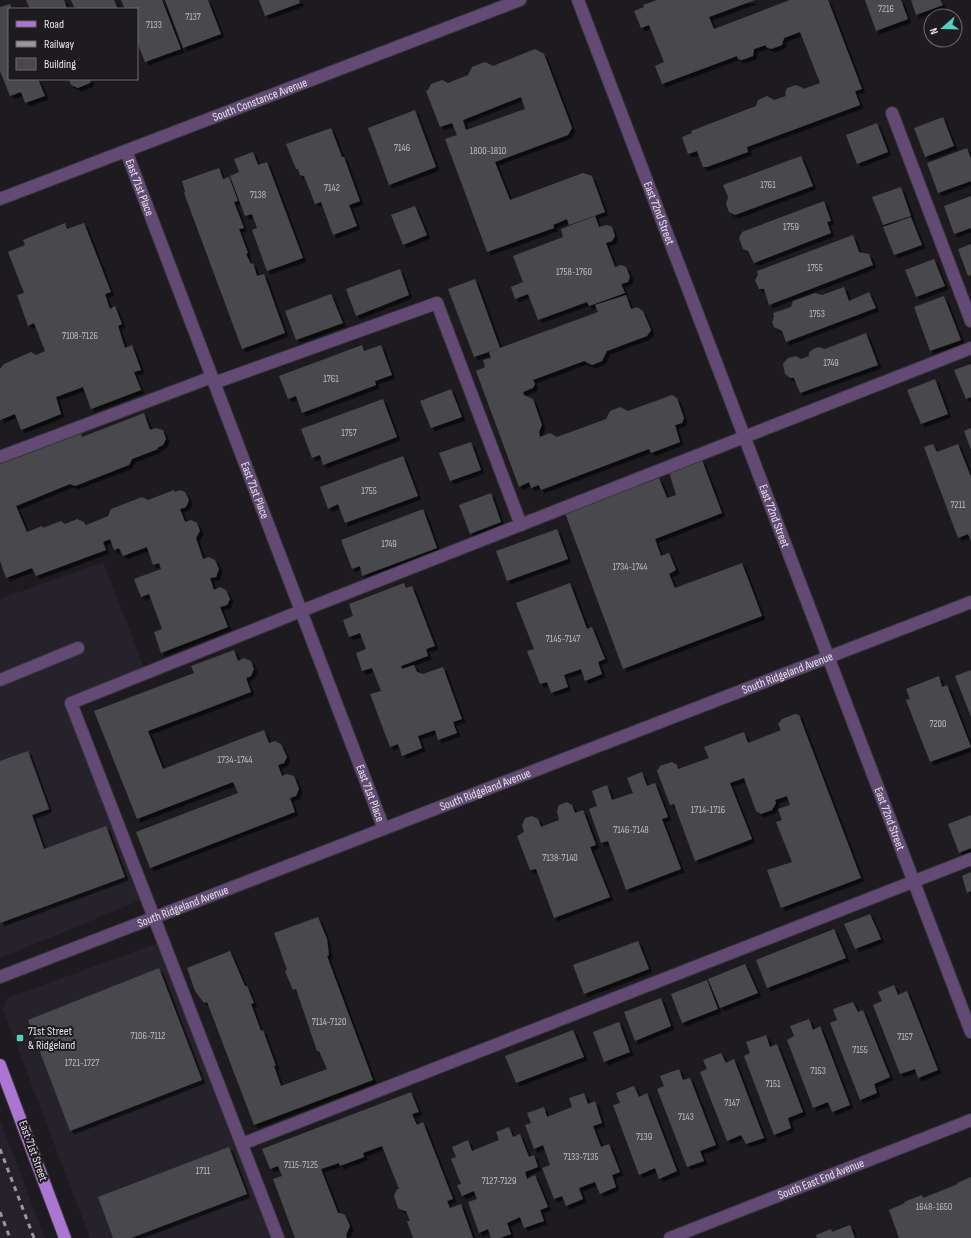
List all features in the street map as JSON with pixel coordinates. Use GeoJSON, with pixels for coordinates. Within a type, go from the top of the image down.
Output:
{"type":"FeatureCollection","features":[{"type":"Feature","properties":{"kind":"main road","name":"East 71st Street"},"geometry":{"type":"LineString","coordinates":[[0,1065],[65,1238]]}},
{"type":"Feature","properties":{"kind":"street","name":"South Constance Avenue"},"geometry":{"type":"LineString","coordinates":[[0,200],[520,0]]}},
{"type":"Feature","properties":{"kind":"street","name":"East 72nd Street"},"geometry":{"type":"LineString","coordinates":[[578,0],[971,1032]]}},
{"type":"Feature","properties":{"kind":"street"},"geometry":{"type":"LineString","coordinates":[[892,113],[971,321]]}},
{"type":"Feature","properties":{"kind":"street","name":"East 71st Place"},"geometry":{"type":"LineString","coordinates":[[126,151],[384,829]]}},
{"type":"Feature","properties":{"kind":"street"},"geometry":{"type":"LineString","coordinates":[[0,457],[213,380],[437,303],[521,526]]}},
{"type":"Feature","properties":{"kind":"street"},"geometry":{"type":"LineString","coordinates":[[278,1238],[71,703],[971,348]]}},
{"type":"Feature","properties":{"kind":"street","name":"South Ridgeland Avenue"},"geometry":{"type":"LineString","coordinates":[[0,977],[971,602]]}},
{"type":"Feature","properties":{"kind":"street"},"geometry":{"type":"LineString","coordinates":[[0,680],[78,648]]}},
{"type":"Feature","properties":{"kind":"street"},"geometry":{"type":"LineString","coordinates":[[242,1144],[971,859]]}},
{"type":"Feature","properties":{"kind":"street","name":"South East End Avenue"},"geometry":{"type":"LineString","coordinates":[[670,1238],[971,1120]]}},
{"type":"Feature","properties":{"kind":"shaded area"},"geometry":{"type":"Polygon","coordinates":[[[103,562],[146,673],[71,703],[146,898],[0,958],[0,599],[103,562]]]}},
{"type":"Feature","properties":{"kind":"shaded area"},"geometry":{"type":"Polygon","coordinates":[[[164,941],[278,1238],[90,1238],[3,1009],[6,1001],[10,997],[164,941]]]}},
{"type":"Feature","properties":{"kind":"shaded area"},"geometry":{"type":"Polygon","coordinates":[[[0,1120],[45,1238],[0,1238],[0,1120]]]}},
{"type":"Feature","properties":{"kind":"building"},"geometry":{"type":"Polygon","coordinates":[[[26,0],[64,0],[67,8],[30,8],[26,0]]]}},
{"type":"Feature","properties":{"kind":"building"},"geometry":{"type":"Polygon","coordinates":[[[71,0],[114,0],[118,8],[75,8],[71,0]]]}},
{"type":"Feature","properties":{"kind":"building"},"geometry":{"type":"Polygon","coordinates":[[[121,0],[162,0],[181,49],[145,62],[138,44],[138,8],[125,8],[121,0]]]}},
{"type":"Feature","properties":{"kind":"building"},"geometry":{"type":"Polygon","coordinates":[[[165,0],[208,0],[221,34],[183,48],[165,0]]]}},
{"type":"Feature","properties":{"kind":"building"},"geometry":{"type":"Polygon","coordinates":[[[259,0],[299,0],[300,3],[265,16],[259,0]]]}},
{"type":"Feature","properties":{"kind":"building"},"geometry":{"type":"Polygon","coordinates":[[[657,0],[755,0],[709,17],[714,29],[790,0],[828,0],[862,89],[855,91],[860,105],[747,147],[748,152],[707,167],[703,167],[697,151],[688,154],[682,137],[692,133],[691,131],[756,106],[758,100],[767,96],[774,100],[786,96],[785,94],[787,88],[796,85],[803,89],[820,83],[800,32],[784,38],[782,45],[771,49],[766,47],[766,45],[754,49],[753,56],[742,60],[738,59],[737,56],[662,84],[655,66],[664,62],[649,25],[641,28],[634,11],[644,7],[643,5],[657,0]]]}},
{"type":"Feature","properties":{"kind":"building"},"geometry":{"type":"Polygon","coordinates":[[[865,0],[901,0],[908,19],[876,31],[865,0]]]}},
{"type":"Feature","properties":{"kind":"building"},"geometry":{"type":"Polygon","coordinates":[[[911,0],[940,0],[943,5],[935,8],[923,8],[923,12],[916,15],[911,0]]]}},
{"type":"Feature","properties":{"kind":"building"},"geometry":{"type":"Polygon","coordinates":[[[10,4],[12,8],[8,8],[8,80],[38,80],[45,96],[25,103],[21,92],[10,96],[0,71],[0,7],[10,4]]]}},
{"type":"Feature","properties":{"kind":"building"},"geometry":{"type":"Polygon","coordinates":[[[535,49],[544,54],[572,128],[568,135],[495,162],[510,200],[583,173],[592,176],[605,212],[569,225],[567,219],[553,225],[554,228],[487,252],[445,139],[457,135],[452,123],[440,127],[426,91],[431,84],[442,80],[448,83],[468,75],[472,67],[485,62],[493,66],[535,49]],[[521,97],[463,120],[466,130],[525,109],[521,97]]]}},
{"type":"Feature","properties":{"kind":"building"},"geometry":{"type":"Polygon","coordinates":[[[69,80],[91,80],[90,83],[78,88],[71,85],[69,80]]]}},
{"type":"Feature","properties":{"kind":"building"},"geometry":{"type":"Polygon","coordinates":[[[415,110],[436,167],[389,185],[368,128],[415,110]]]}},
{"type":"Feature","properties":{"kind":"building"},"geometry":{"type":"Polygon","coordinates":[[[943,117],[954,146],[925,157],[914,128],[943,117]]]}},
{"type":"Feature","properties":{"kind":"building"},"geometry":{"type":"Polygon","coordinates":[[[877,123],[888,152],[857,164],[846,135],[877,123]]]}},
{"type":"Feature","properties":{"kind":"building"},"geometry":{"type":"Polygon","coordinates":[[[331,128],[342,157],[344,157],[360,201],[349,205],[357,226],[333,235],[321,202],[315,204],[304,176],[300,175],[298,169],[296,169],[286,144],[331,128]]]}},
{"type":"Feature","properties":{"kind":"building"},"geometry":{"type":"Polygon","coordinates":[[[967,148],[971,159],[971,181],[938,193],[927,163],[967,148]]]}},
{"type":"Feature","properties":{"kind":"building"},"geometry":{"type":"Polygon","coordinates":[[[253,152],[258,165],[267,162],[303,258],[267,271],[252,230],[257,228],[252,214],[245,216],[230,176],[239,172],[234,159],[253,152]]]}},
{"type":"Feature","properties":{"kind":"building"},"geometry":{"type":"Polygon","coordinates":[[[801,156],[813,186],[735,215],[729,212],[726,204],[728,197],[723,185],[801,156]]]}},
{"type":"Feature","properties":{"kind":"building"},"geometry":{"type":"Polygon","coordinates":[[[219,168],[223,179],[229,177],[238,201],[234,202],[244,228],[239,229],[248,253],[246,254],[251,264],[253,263],[257,276],[264,274],[285,333],[242,349],[184,193],[182,181],[219,168]]]}},
{"type":"Feature","properties":{"kind":"building"},"geometry":{"type":"Polygon","coordinates":[[[901,187],[911,216],[883,225],[872,197],[901,187]]]}},
{"type":"Feature","properties":{"kind":"building"},"geometry":{"type":"Polygon","coordinates":[[[971,196],[971,228],[954,234],[944,206],[971,196]]]}},
{"type":"Feature","properties":{"kind":"building"},"geometry":{"type":"Polygon","coordinates":[[[824,201],[831,221],[827,222],[831,233],[754,263],[748,251],[743,249],[739,238],[742,232],[824,201]]]}},
{"type":"Feature","properties":{"kind":"building"},"geometry":{"type":"Polygon","coordinates":[[[415,206],[427,235],[403,245],[391,215],[415,206]]]}},
{"type":"Feature","properties":{"kind":"building"},"geometry":{"type":"Polygon","coordinates":[[[595,216],[599,227],[607,225],[612,227],[615,236],[612,241],[606,243],[615,267],[621,265],[626,267],[630,277],[628,282],[621,284],[625,293],[589,306],[587,302],[538,320],[528,294],[515,299],[511,287],[523,282],[513,256],[563,237],[561,229],[595,216]]]}},
{"type":"Feature","properties":{"kind":"building"},"geometry":{"type":"Polygon","coordinates":[[[911,217],[922,245],[894,255],[883,227],[911,217]]]}},
{"type":"Feature","properties":{"kind":"building"},"geometry":{"type":"Polygon","coordinates":[[[65,223],[67,229],[84,223],[111,292],[105,294],[110,309],[115,306],[122,324],[118,326],[125,348],[132,345],[141,370],[134,372],[141,390],[91,409],[83,387],[56,397],[61,414],[21,430],[15,414],[0,420],[0,369],[4,364],[31,352],[36,355],[45,351],[34,323],[28,326],[17,295],[24,293],[8,252],[25,245],[23,240],[65,223]]]}},
{"type":"Feature","properties":{"kind":"building"},"geometry":{"type":"Polygon","coordinates":[[[853,235],[859,252],[869,254],[873,265],[769,305],[764,289],[759,289],[755,280],[758,275],[757,271],[853,235]]]}},
{"type":"Feature","properties":{"kind":"building"},"geometry":{"type":"Polygon","coordinates":[[[971,244],[971,275],[968,276],[958,249],[971,244]]]}},
{"type":"Feature","properties":{"kind":"building"},"geometry":{"type":"Polygon","coordinates":[[[934,259],[945,286],[916,297],[905,270],[934,259]]]}},
{"type":"Feature","properties":{"kind":"building"},"geometry":{"type":"Polygon","coordinates":[[[400,269],[409,295],[356,316],[346,289],[400,269]]]}},
{"type":"Feature","properties":{"kind":"building"},"geometry":{"type":"Polygon","coordinates":[[[475,279],[500,348],[474,357],[448,289],[475,279]]]}},
{"type":"Feature","properties":{"kind":"building"},"geometry":{"type":"Polygon","coordinates":[[[844,287],[849,301],[869,292],[876,308],[786,342],[782,331],[774,327],[772,321],[774,316],[773,313],[791,307],[793,301],[815,293],[822,295],[844,287]]]}},
{"type":"Feature","properties":{"kind":"building"},"geometry":{"type":"Polygon","coordinates":[[[331,294],[343,323],[296,340],[285,311],[331,294]]]}},
{"type":"Feature","properties":{"kind":"building"},"geometry":{"type":"Polygon","coordinates":[[[626,295],[631,309],[637,307],[643,311],[651,330],[647,336],[607,351],[602,361],[592,365],[584,361],[533,380],[535,384],[533,388],[523,392],[524,395],[533,399],[542,425],[539,432],[540,437],[550,433],[557,437],[606,419],[610,411],[620,407],[628,411],[672,395],[677,398],[684,418],[682,423],[675,425],[680,442],[651,453],[649,449],[541,490],[539,485],[531,488],[529,482],[519,487],[476,371],[485,367],[483,360],[491,358],[489,352],[598,312],[595,305],[626,295]]]}},
{"type":"Feature","properties":{"kind":"building"},"geometry":{"type":"Polygon","coordinates":[[[944,296],[961,340],[930,351],[914,307],[944,296]]]}},
{"type":"Feature","properties":{"kind":"building"},"geometry":{"type":"Polygon","coordinates":[[[866,333],[878,365],[800,393],[794,378],[790,378],[785,374],[783,364],[788,358],[796,356],[801,359],[809,356],[809,353],[813,349],[819,347],[825,349],[866,333]]]}},
{"type":"Feature","properties":{"kind":"building"},"geometry":{"type":"Polygon","coordinates":[[[362,345],[364,351],[381,345],[392,375],[375,381],[376,385],[302,413],[296,396],[288,399],[279,376],[362,345]]]}},
{"type":"Feature","properties":{"kind":"building"},"geometry":{"type":"Polygon","coordinates":[[[971,364],[971,397],[966,399],[954,370],[971,364]]]}},
{"type":"Feature","properties":{"kind":"building"},"geometry":{"type":"Polygon","coordinates":[[[935,379],[948,414],[921,424],[907,390],[935,379]]]}},
{"type":"Feature","properties":{"kind":"building"},"geometry":{"type":"Polygon","coordinates":[[[451,389],[462,417],[431,428],[420,401],[451,389]]]}},
{"type":"Feature","properties":{"kind":"building"},"geometry":{"type":"Polygon","coordinates":[[[383,399],[397,437],[323,465],[320,455],[312,458],[301,429],[383,399]]]}},
{"type":"Feature","properties":{"kind":"building"},"geometry":{"type":"Polygon","coordinates":[[[144,413],[150,430],[156,428],[163,430],[166,439],[163,445],[157,448],[158,449],[132,459],[129,465],[75,486],[70,484],[16,506],[27,532],[61,521],[65,524],[77,519],[84,522],[86,525],[108,516],[111,509],[142,497],[148,500],[174,490],[175,492],[180,490],[185,492],[189,500],[186,507],[180,509],[185,522],[191,520],[197,523],[200,531],[196,538],[203,559],[209,557],[215,560],[219,569],[216,577],[210,578],[214,590],[220,587],[226,590],[230,599],[227,605],[220,607],[228,627],[161,653],[154,632],[162,629],[149,594],[141,597],[134,579],[161,569],[159,563],[153,565],[147,547],[123,556],[119,548],[114,550],[110,539],[103,542],[106,550],[36,576],[32,568],[6,578],[0,561],[0,464],[81,433],[82,437],[144,413]]]}},
{"type":"Feature","properties":{"kind":"building"},"geometry":{"type":"Polygon","coordinates":[[[971,428],[971,450],[964,431],[971,428]]]}},
{"type":"Feature","properties":{"kind":"building"},"geometry":{"type":"Polygon","coordinates":[[[471,442],[481,470],[450,481],[439,453],[471,442]]]}},
{"type":"Feature","properties":{"kind":"building"},"geometry":{"type":"Polygon","coordinates":[[[933,444],[937,452],[958,444],[971,477],[971,541],[968,534],[958,538],[924,447],[933,444]]]}},
{"type":"Feature","properties":{"kind":"building"},"geometry":{"type":"Polygon","coordinates":[[[403,456],[418,496],[345,523],[338,504],[328,509],[320,487],[403,456]]]}},
{"type":"Feature","properties":{"kind":"building"},"geometry":{"type":"Polygon","coordinates":[[[702,460],[722,513],[655,539],[661,556],[669,553],[676,570],[669,574],[675,588],[742,563],[762,616],[623,669],[565,513],[659,478],[667,498],[676,495],[669,472],[702,460]]]}},
{"type":"Feature","properties":{"kind":"building"},"geometry":{"type":"Polygon","coordinates":[[[491,493],[501,522],[470,534],[459,505],[491,493]]]}},
{"type":"Feature","properties":{"kind":"building"},"geometry":{"type":"Polygon","coordinates":[[[423,509],[437,548],[362,576],[360,566],[352,569],[341,540],[423,509]]]}},
{"type":"Feature","properties":{"kind":"building"},"geometry":{"type":"Polygon","coordinates":[[[557,529],[568,559],[507,581],[496,551],[557,529]]]}},
{"type":"Feature","properties":{"kind":"building"},"geometry":{"type":"Polygon","coordinates":[[[404,583],[406,588],[412,586],[435,646],[426,649],[428,656],[401,666],[402,669],[414,665],[417,672],[423,674],[443,667],[462,719],[453,722],[457,733],[438,740],[435,730],[418,736],[422,748],[402,756],[398,744],[390,747],[370,694],[381,691],[372,668],[362,671],[356,653],[366,649],[360,633],[349,637],[343,620],[353,616],[349,604],[404,583]]]}},
{"type":"Feature","properties":{"kind":"building"},"geometry":{"type":"Polygon","coordinates":[[[570,583],[587,629],[592,627],[605,659],[598,662],[602,674],[585,681],[581,669],[564,675],[568,687],[551,693],[547,682],[540,684],[527,651],[534,649],[516,603],[570,583]]]}},
{"type":"Feature","properties":{"kind":"building"},"geometry":{"type":"Polygon","coordinates":[[[234,650],[238,661],[244,658],[251,661],[254,669],[251,676],[246,678],[251,692],[148,731],[163,769],[264,730],[269,743],[275,741],[281,744],[287,757],[284,763],[278,765],[282,776],[287,774],[294,776],[299,789],[296,796],[290,798],[295,812],[150,868],[136,832],[238,793],[233,782],[137,819],[94,711],[194,673],[191,666],[234,650]]]}},
{"type":"Feature","properties":{"kind":"building"},"geometry":{"type":"Polygon","coordinates":[[[971,670],[971,717],[955,676],[971,670]]]}},
{"type":"Feature","properties":{"kind":"building"},"geometry":{"type":"Polygon","coordinates":[[[939,676],[942,687],[947,685],[971,747],[930,762],[906,700],[910,699],[906,689],[939,676]]]}},
{"type":"Feature","properties":{"kind":"building"},"geometry":{"type":"Polygon","coordinates":[[[795,714],[799,715],[861,878],[781,908],[767,870],[792,862],[776,822],[782,820],[778,809],[790,805],[787,796],[775,800],[776,803],[772,810],[761,814],[756,811],[744,778],[730,783],[752,839],[695,861],[674,804],[670,805],[657,771],[660,766],[672,762],[677,765],[678,769],[709,758],[704,747],[744,732],[748,743],[781,730],[778,724],[782,719],[795,714]]]}},
{"type":"Feature","properties":{"kind":"building"},"geometry":{"type":"Polygon","coordinates":[[[28,751],[49,809],[32,815],[44,849],[106,826],[125,877],[0,923],[0,761],[28,751]]]}},
{"type":"Feature","properties":{"kind":"building"},"geometry":{"type":"Polygon","coordinates":[[[642,772],[647,786],[655,783],[668,817],[662,819],[681,869],[626,890],[608,841],[601,843],[589,809],[597,806],[592,791],[607,785],[612,800],[633,793],[627,778],[642,772]]]}},
{"type":"Feature","properties":{"kind":"building"},"geometry":{"type":"Polygon","coordinates":[[[567,802],[572,805],[575,813],[583,810],[596,845],[590,847],[610,897],[554,918],[536,869],[530,870],[517,836],[524,832],[522,825],[525,818],[532,816],[538,819],[541,827],[559,820],[557,811],[559,805],[567,802]]]}},
{"type":"Feature","properties":{"kind":"building"},"geometry":{"type":"Polygon","coordinates":[[[971,815],[971,848],[959,853],[948,824],[971,815]]]}},
{"type":"Feature","properties":{"kind":"building"},"geometry":{"type":"Polygon","coordinates":[[[971,872],[971,891],[967,893],[962,876],[971,872]]]}},
{"type":"Feature","properties":{"kind":"building"},"geometry":{"type":"Polygon","coordinates":[[[870,914],[881,939],[855,949],[844,924],[870,914]]]}},
{"type":"Feature","properties":{"kind":"building"},"geometry":{"type":"Polygon","coordinates":[[[318,917],[327,939],[329,955],[327,956],[373,1080],[254,1125],[207,1002],[204,1003],[195,991],[187,968],[230,951],[254,1003],[251,1004],[261,1031],[263,1030],[276,1066],[274,1066],[281,1086],[327,1069],[319,1051],[317,1051],[296,989],[293,990],[285,971],[287,970],[274,933],[318,917]]]}},
{"type":"Feature","properties":{"kind":"building"},"geometry":{"type":"Polygon","coordinates":[[[834,929],[846,958],[767,988],[756,960],[834,929]]]}},
{"type":"Feature","properties":{"kind":"building"},"geometry":{"type":"Polygon","coordinates":[[[638,941],[649,969],[584,994],[573,965],[638,941]]]}},
{"type":"Feature","properties":{"kind":"building"},"geometry":{"type":"Polygon","coordinates":[[[745,964],[758,993],[720,1008],[708,979],[745,964]]]}},
{"type":"Feature","properties":{"kind":"building"},"geometry":{"type":"Polygon","coordinates":[[[159,968],[202,1080],[70,1131],[28,1020],[159,968]]]}},
{"type":"Feature","properties":{"kind":"building"},"geometry":{"type":"Polygon","coordinates":[[[707,980],[718,1009],[682,1023],[671,994],[707,980]]]}},
{"type":"Feature","properties":{"kind":"building"},"geometry":{"type":"Polygon","coordinates":[[[894,985],[898,995],[907,991],[938,1070],[918,1078],[915,1069],[900,1074],[873,1005],[882,1001],[878,992],[894,985]]]}},
{"type":"Feature","properties":{"kind":"building"},"geometry":{"type":"Polygon","coordinates":[[[661,998],[671,1026],[635,1041],[624,1012],[661,998]]]}},
{"type":"Feature","properties":{"kind":"building"},"geometry":{"type":"Polygon","coordinates":[[[853,1002],[858,1012],[863,1010],[890,1077],[874,1084],[877,1093],[860,1100],[830,1023],[837,1020],[833,1009],[853,1002]]]}},
{"type":"Feature","properties":{"kind":"building"},"geometry":{"type":"Polygon","coordinates":[[[809,1019],[813,1030],[820,1026],[850,1105],[832,1112],[828,1102],[813,1108],[787,1040],[794,1036],[790,1026],[809,1019]]]}},
{"type":"Feature","properties":{"kind":"building"},"geometry":{"type":"Polygon","coordinates":[[[619,1022],[630,1052],[604,1062],[593,1032],[619,1022]]]}},
{"type":"Feature","properties":{"kind":"building"},"geometry":{"type":"Polygon","coordinates":[[[573,1030],[584,1057],[516,1083],[505,1056],[573,1030]]]}},
{"type":"Feature","properties":{"kind":"building"},"geometry":{"type":"Polygon","coordinates":[[[766,1035],[770,1047],[777,1044],[803,1112],[788,1118],[791,1128],[774,1135],[744,1056],[750,1053],[746,1042],[766,1035]]]}},
{"type":"Feature","properties":{"kind":"building"},"geometry":{"type":"Polygon","coordinates":[[[721,1053],[726,1063],[734,1059],[764,1138],[746,1144],[741,1135],[727,1141],[700,1072],[707,1069],[703,1060],[721,1053]]]}},
{"type":"Feature","properties":{"kind":"building"},"geometry":{"type":"Polygon","coordinates":[[[679,1069],[683,1080],[690,1078],[716,1145],[700,1151],[704,1161],[687,1167],[657,1089],[664,1086],[660,1076],[679,1069]]]}},
{"type":"Feature","properties":{"kind":"building"},"geometry":{"type":"Polygon","coordinates":[[[634,1086],[639,1097],[647,1093],[677,1171],[659,1179],[655,1168],[639,1175],[613,1105],[620,1103],[616,1093],[634,1086]]]}},
{"type":"Feature","properties":{"kind":"building"},"geometry":{"type":"Polygon","coordinates":[[[411,1092],[419,1112],[412,1114],[417,1125],[423,1122],[453,1199],[447,1201],[450,1208],[461,1204],[473,1238],[413,1238],[407,1221],[410,1221],[406,1211],[398,1208],[394,1196],[397,1189],[399,1189],[382,1146],[363,1153],[364,1157],[340,1166],[339,1163],[321,1169],[338,1213],[345,1215],[350,1226],[346,1235],[347,1238],[295,1238],[273,1179],[282,1176],[278,1166],[270,1169],[262,1149],[411,1092]]]}},
{"type":"Feature","properties":{"kind":"building"},"geometry":{"type":"Polygon","coordinates":[[[584,1093],[588,1104],[595,1101],[602,1123],[593,1126],[601,1147],[609,1144],[620,1172],[612,1175],[616,1187],[600,1194],[595,1182],[579,1188],[583,1199],[566,1206],[562,1196],[554,1199],[542,1168],[550,1165],[543,1145],[534,1149],[525,1125],[531,1123],[527,1113],[544,1107],[547,1117],[572,1107],[569,1098],[584,1093]]]}},
{"type":"Feature","properties":{"kind":"building"},"geometry":{"type":"Polygon","coordinates":[[[509,1127],[513,1137],[520,1134],[529,1157],[534,1155],[538,1167],[525,1172],[527,1179],[535,1175],[548,1207],[540,1210],[544,1221],[524,1228],[520,1217],[507,1223],[511,1234],[500,1238],[491,1238],[488,1229],[479,1233],[468,1202],[477,1199],[474,1191],[462,1196],[457,1185],[461,1184],[451,1159],[456,1157],[452,1147],[468,1140],[472,1151],[499,1140],[496,1132],[509,1127]]]}},
{"type":"Feature","properties":{"kind":"building"},"geometry":{"type":"Polygon","coordinates":[[[229,1147],[247,1194],[131,1238],[113,1238],[98,1197],[229,1147]]]}},
{"type":"Feature","properties":{"kind":"building"},"geometry":{"type":"Polygon","coordinates":[[[971,1177],[971,1238],[899,1238],[889,1210],[905,1203],[904,1202],[922,1195],[923,1198],[958,1184],[957,1183],[971,1177]]]}},
{"type":"Feature","properties":{"kind":"building"},"geometry":{"type":"Polygon","coordinates":[[[850,1225],[855,1238],[817,1238],[816,1235],[831,1229],[832,1232],[850,1225]]]}},
{"type":"Feature","properties":{"kind":"railway"},"geometry":{"type":"LineString","coordinates":[[0,1149],[34,1238]]}},
{"type":"Feature","properties":{"kind":"railway"},"geometry":{"type":"LineString","coordinates":[[0,1212],[10,1238]]}},
{"type":"Feature","properties":{"kind":"place","name":"71st Street & Ridgeland"},"geometry":{"type":"Point","coordinates":[20,1038]}}]}
